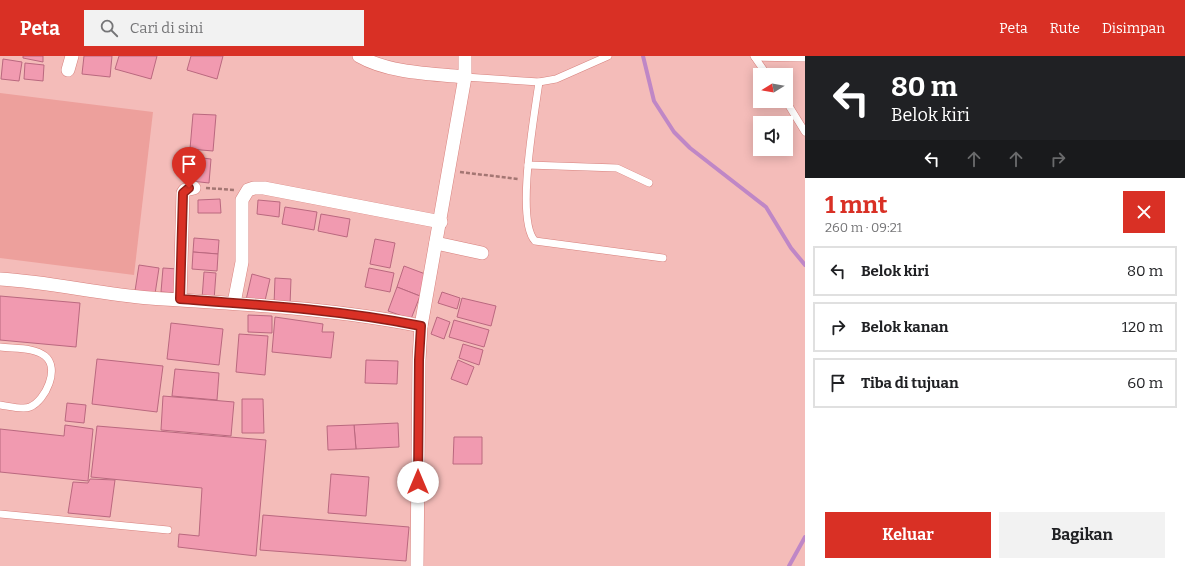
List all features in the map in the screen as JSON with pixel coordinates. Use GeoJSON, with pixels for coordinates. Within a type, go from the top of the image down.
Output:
{"type":"FeatureCollection","features":[{"type":"Feature","properties":{"kind":"street"},"geometry":{"type":"LineString","coordinates":[[68,70],[72,56]]}},
{"type":"Feature","properties":{"kind":"street"},"geometry":{"type":"LineString","coordinates":[[359,56],[370,61],[416,72],[465,77]]}},
{"type":"Feature","properties":{"kind":"street"},"geometry":{"type":"LineString","coordinates":[[417,566],[419,360],[421,326],[441,222],[465,77],[465,56]]}},
{"type":"Feature","properties":{"kind":"street"},"geometry":{"type":"LineString","coordinates":[[180,299],[183,193],[185,190],[194,188]]}},
{"type":"Feature","properties":{"kind":"street"},"geometry":{"type":"LineString","coordinates":[[234,303],[242,262],[242,200],[248,190],[254,188],[264,188],[441,222]]}},
{"type":"Feature","properties":{"kind":"street"},"geometry":{"type":"LineString","coordinates":[[436,243],[482,253]]}},
{"type":"Feature","properties":{"kind":"street"},"geometry":{"type":"LineString","coordinates":[[0,279],[118,294],[353,314],[421,326]]}},
{"type":"Feature","properties":{"kind":"lane"},"geometry":{"type":"LineString","coordinates":[[465,77],[539,82],[556,79],[608,56]]}},
{"type":"Feature","properties":{"kind":"lane"},"geometry":{"type":"LineString","coordinates":[[754,57],[805,58]]}},
{"type":"Feature","properties":{"kind":"lane"},"geometry":{"type":"LineString","coordinates":[[754,57],[762,68]]}},
{"type":"Feature","properties":{"kind":"lane"},"geometry":{"type":"LineString","coordinates":[[539,82],[527,180],[527,224],[531,236],[535,241],[663,258]]}},
{"type":"Feature","properties":{"kind":"lane"},"geometry":{"type":"LineString","coordinates":[[790,108],[805,132]]}},
{"type":"Feature","properties":{"kind":"lane"},"geometry":{"type":"LineString","coordinates":[[528,165],[617,168],[649,183]]}},
{"type":"Feature","properties":{"kind":"lane"},"geometry":{"type":"LineString","coordinates":[[0,347],[36,351],[46,356],[51,367],[48,389],[41,400],[29,407],[0,405]]}},
{"type":"Feature","properties":{"kind":"lane"},"geometry":{"type":"LineString","coordinates":[[0,514],[168,530]]}},
{"type":"Feature","properties":{"kind":"path"},"geometry":{"type":"LineString","coordinates":[[449,171],[527,180]]}},
{"type":"Feature","properties":{"kind":"path"},"geometry":{"type":"LineString","coordinates":[[194,188],[248,190]]}},
{"type":"Feature","properties":{"kind":"shaded area"},"geometry":{"type":"Polygon","coordinates":[[[0,93],[153,112],[134,275],[0,258],[0,93]]]}},
{"type":"Feature","properties":{"kind":"building"},"geometry":{"type":"Polygon","coordinates":[[[23,56],[43,56],[43,62],[23,58],[23,56]]]}},
{"type":"Feature","properties":{"kind":"building"},"geometry":{"type":"Polygon","coordinates":[[[84,56],[112,56],[110,77],[82,74],[84,56]]]}},
{"type":"Feature","properties":{"kind":"building"},"geometry":{"type":"Polygon","coordinates":[[[119,56],[157,56],[151,79],[115,69],[119,56]]]}},
{"type":"Feature","properties":{"kind":"building"},"geometry":{"type":"Polygon","coordinates":[[[191,56],[223,56],[217,79],[187,70],[191,56]]]}},
{"type":"Feature","properties":{"kind":"building"},"geometry":{"type":"Polygon","coordinates":[[[3,59],[22,62],[19,81],[1,79],[3,59]]]}},
{"type":"Feature","properties":{"kind":"building"},"geometry":{"type":"Polygon","coordinates":[[[25,63],[44,65],[43,81],[24,79],[25,63]]]}},
{"type":"Feature","properties":{"kind":"building"},"geometry":{"type":"Polygon","coordinates":[[[193,114],[216,115],[213,151],[190,149],[193,114]]]}},
{"type":"Feature","properties":{"kind":"building"},"geometry":{"type":"Polygon","coordinates":[[[194,157],[211,159],[209,183],[191,181],[194,157]]]}},
{"type":"Feature","properties":{"kind":"building"},"geometry":{"type":"Polygon","coordinates":[[[220,199],[221,213],[198,213],[198,200],[220,199]]]}},
{"type":"Feature","properties":{"kind":"building"},"geometry":{"type":"Polygon","coordinates":[[[258,200],[280,202],[279,217],[257,214],[258,200]]]}},
{"type":"Feature","properties":{"kind":"building"},"geometry":{"type":"Polygon","coordinates":[[[285,207],[317,212],[314,230],[282,224],[285,207]]]}},
{"type":"Feature","properties":{"kind":"building"},"geometry":{"type":"Polygon","coordinates":[[[321,214],[350,219],[347,237],[318,231],[321,214]]]}},
{"type":"Feature","properties":{"kind":"building"},"geometry":{"type":"Polygon","coordinates":[[[194,238],[219,240],[218,254],[193,252],[194,238]]]}},
{"type":"Feature","properties":{"kind":"building"},"geometry":{"type":"Polygon","coordinates":[[[375,239],[395,243],[390,268],[370,264],[375,239]]]}},
{"type":"Feature","properties":{"kind":"building"},"geometry":{"type":"Polygon","coordinates":[[[193,252],[218,254],[217,271],[192,269],[193,252]]]}},
{"type":"Feature","properties":{"kind":"building"},"geometry":{"type":"Polygon","coordinates":[[[139,265],[159,268],[155,294],[135,291],[139,265]]]}},
{"type":"Feature","properties":{"kind":"building"},"geometry":{"type":"Polygon","coordinates":[[[404,266],[428,275],[420,296],[397,287],[404,266]]]}},
{"type":"Feature","properties":{"kind":"building"},"geometry":{"type":"Polygon","coordinates":[[[163,268],[178,269],[176,293],[161,292],[163,268]]]}},
{"type":"Feature","properties":{"kind":"building"},"geometry":{"type":"Polygon","coordinates":[[[369,268],[394,273],[390,292],[365,287],[369,268]]]}},
{"type":"Feature","properties":{"kind":"building"},"geometry":{"type":"Polygon","coordinates":[[[204,272],[216,273],[214,300],[202,299],[204,272]]]}},
{"type":"Feature","properties":{"kind":"building"},"geometry":{"type":"Polygon","coordinates":[[[252,274],[270,279],[264,305],[246,300],[252,274]]]}},
{"type":"Feature","properties":{"kind":"building"},"geometry":{"type":"Polygon","coordinates":[[[275,278],[291,279],[290,305],[274,305],[275,278]]]}},
{"type":"Feature","properties":{"kind":"building"},"geometry":{"type":"Polygon","coordinates":[[[397,287],[420,296],[411,319],[388,311],[397,287]]]}},
{"type":"Feature","properties":{"kind":"building"},"geometry":{"type":"Polygon","coordinates":[[[442,292],[460,298],[457,309],[438,303],[442,292]]]}},
{"type":"Feature","properties":{"kind":"building"},"geometry":{"type":"Polygon","coordinates":[[[0,296],[80,303],[76,347],[0,340],[0,296]]]}},
{"type":"Feature","properties":{"kind":"building"},"geometry":{"type":"Polygon","coordinates":[[[462,298],[496,306],[491,326],[457,317],[462,298]]]}},
{"type":"Feature","properties":{"kind":"building"},"geometry":{"type":"Polygon","coordinates":[[[248,315],[272,316],[272,333],[248,332],[248,315]]]}},
{"type":"Feature","properties":{"kind":"building"},"geometry":{"type":"Polygon","coordinates":[[[275,317],[323,324],[322,332],[334,332],[331,358],[272,352],[275,317]]]}},
{"type":"Feature","properties":{"kind":"building"},"geometry":{"type":"Polygon","coordinates":[[[437,317],[450,322],[444,339],[431,334],[437,317]]]}},
{"type":"Feature","properties":{"kind":"building"},"geometry":{"type":"Polygon","coordinates":[[[454,320],[489,330],[484,347],[449,337],[454,320]]]}},
{"type":"Feature","properties":{"kind":"building"},"geometry":{"type":"Polygon","coordinates":[[[171,323],[223,329],[219,365],[167,359],[171,323]]]}},
{"type":"Feature","properties":{"kind":"building"},"geometry":{"type":"Polygon","coordinates":[[[239,334],[268,336],[265,375],[236,372],[239,334]]]}},
{"type":"Feature","properties":{"kind":"building"},"geometry":{"type":"Polygon","coordinates":[[[463,344],[483,350],[479,365],[459,358],[463,344]]]}},
{"type":"Feature","properties":{"kind":"building"},"geometry":{"type":"Polygon","coordinates":[[[97,359],[163,366],[157,412],[92,404],[97,359]]]}},
{"type":"Feature","properties":{"kind":"building"},"geometry":{"type":"Polygon","coordinates":[[[366,360],[398,361],[397,384],[365,383],[366,360]]]}},
{"type":"Feature","properties":{"kind":"building"},"geometry":{"type":"Polygon","coordinates":[[[458,360],[474,367],[467,385],[451,379],[458,360]]]}},
{"type":"Feature","properties":{"kind":"building"},"geometry":{"type":"Polygon","coordinates":[[[175,369],[219,373],[217,400],[172,396],[175,369]]]}},
{"type":"Feature","properties":{"kind":"building"},"geometry":{"type":"Polygon","coordinates":[[[163,396],[234,402],[231,436],[161,430],[163,396]]]}},
{"type":"Feature","properties":{"kind":"building"},"geometry":{"type":"Polygon","coordinates":[[[242,399],[263,399],[264,433],[242,433],[242,399]]]}},
{"type":"Feature","properties":{"kind":"building"},"geometry":{"type":"Polygon","coordinates":[[[67,403],[86,405],[84,423],[65,421],[67,403]]]}},
{"type":"Feature","properties":{"kind":"building"},"geometry":{"type":"Polygon","coordinates":[[[398,423],[399,447],[356,449],[354,425],[398,423]]]}},
{"type":"Feature","properties":{"kind":"building"},"geometry":{"type":"Polygon","coordinates":[[[65,425],[93,429],[88,481],[0,472],[0,429],[64,436],[65,425]]]}},
{"type":"Feature","properties":{"kind":"building"},"geometry":{"type":"Polygon","coordinates":[[[354,425],[356,449],[328,450],[327,426],[354,425]]]}},
{"type":"Feature","properties":{"kind":"building"},"geometry":{"type":"Polygon","coordinates":[[[97,426],[266,440],[256,556],[178,547],[179,534],[199,536],[202,488],[91,477],[97,426]]]}},
{"type":"Feature","properties":{"kind":"building"},"geometry":{"type":"Polygon","coordinates":[[[454,437],[482,437],[482,464],[453,464],[454,437]]]}},
{"type":"Feature","properties":{"kind":"building"},"geometry":{"type":"Polygon","coordinates":[[[331,474],[369,477],[366,516],[328,513],[331,474]]]}},
{"type":"Feature","properties":{"kind":"building"},"geometry":{"type":"Polygon","coordinates":[[[90,479],[115,480],[110,517],[68,513],[73,482],[88,483],[90,479]]]}},
{"type":"Feature","properties":{"kind":"building"},"geometry":{"type":"Polygon","coordinates":[[[263,515],[409,527],[406,561],[260,550],[263,515]]]}},
{"type":"Feature","properties":{"kind":"waterway"},"geometry":{"type":"LineString","coordinates":[[643,56],[654,101],[674,132],[690,148],[766,207],[791,248],[805,265]]}},
{"type":"Feature","properties":{"kind":"waterway"},"geometry":{"type":"LineString","coordinates":[[789,566],[805,537]]}},
{"type":"Feature","properties":{"kind":"route"},"geometry":{"type":"LineString","coordinates":[[189,188],[183,193],[180,299],[353,314],[421,326],[419,360],[418,482]]}}]}
